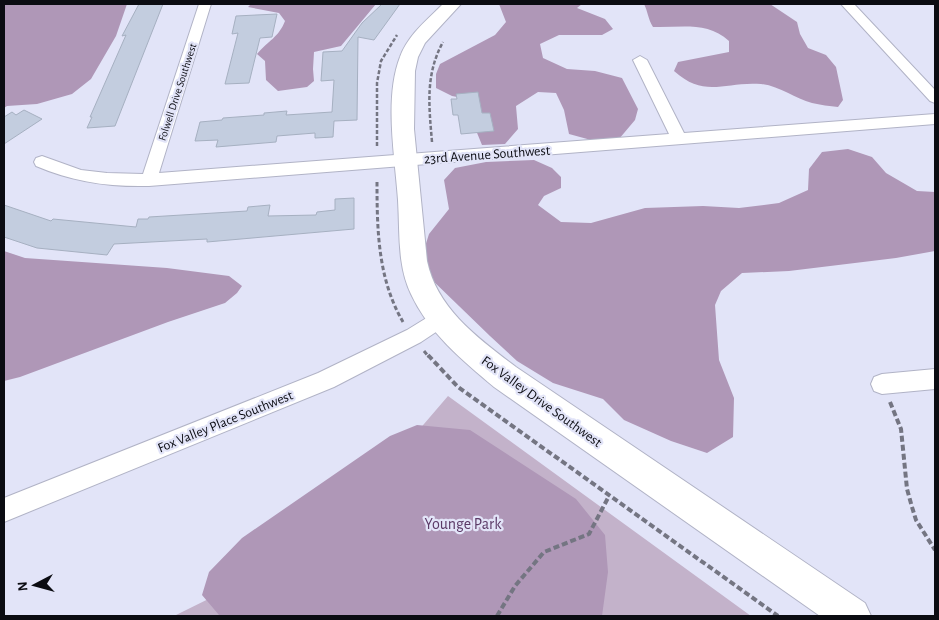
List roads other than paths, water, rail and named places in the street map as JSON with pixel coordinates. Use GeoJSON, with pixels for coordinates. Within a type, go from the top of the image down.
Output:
{"type":"FeatureCollection","features":[{"type":"Feature","properties":{"kind":"street","name":"Folwell Drive Southwest"},"geometry":{"type":"LineString","coordinates":[[149,180],[205,4]]}},
{"type":"Feature","properties":{"kind":"street","name":"Fox Valley Drive Southwest"},"geometry":{"type":"LineString","coordinates":[[452,4],[417,42],[405,72],[407,161],[416,268],[422,291],[441,318],[469,347],[505,377],[852,616]]}},
{"type":"Feature","properties":{"kind":"street"},"geometry":{"type":"LineString","coordinates":[[847,4],[935,98]]}},
{"type":"Feature","properties":{"kind":"street"},"geometry":{"type":"LineString","coordinates":[[640,60],[679,140]]}},
{"type":"Feature","properties":{"kind":"street","name":"23rd Avenue Southwest"},"geometry":{"type":"LineString","coordinates":[[42,162],[79,177],[120,181],[149,180],[935,119]]}},
{"type":"Feature","properties":{"kind":"street","name":"Fox Valley Place Southwest"},"geometry":{"type":"LineString","coordinates":[[4,510],[326,380],[414,336],[441,318]]}},
{"type":"Feature","properties":{"kind":"street"},"geometry":{"type":"LineString","coordinates":[[882,384],[935,379]]}},
{"type":"Feature","properties":{"kind":"park label","name":"Younge Park"},"geometry":{"type":"Point","coordinates":[463,523]}}]}
